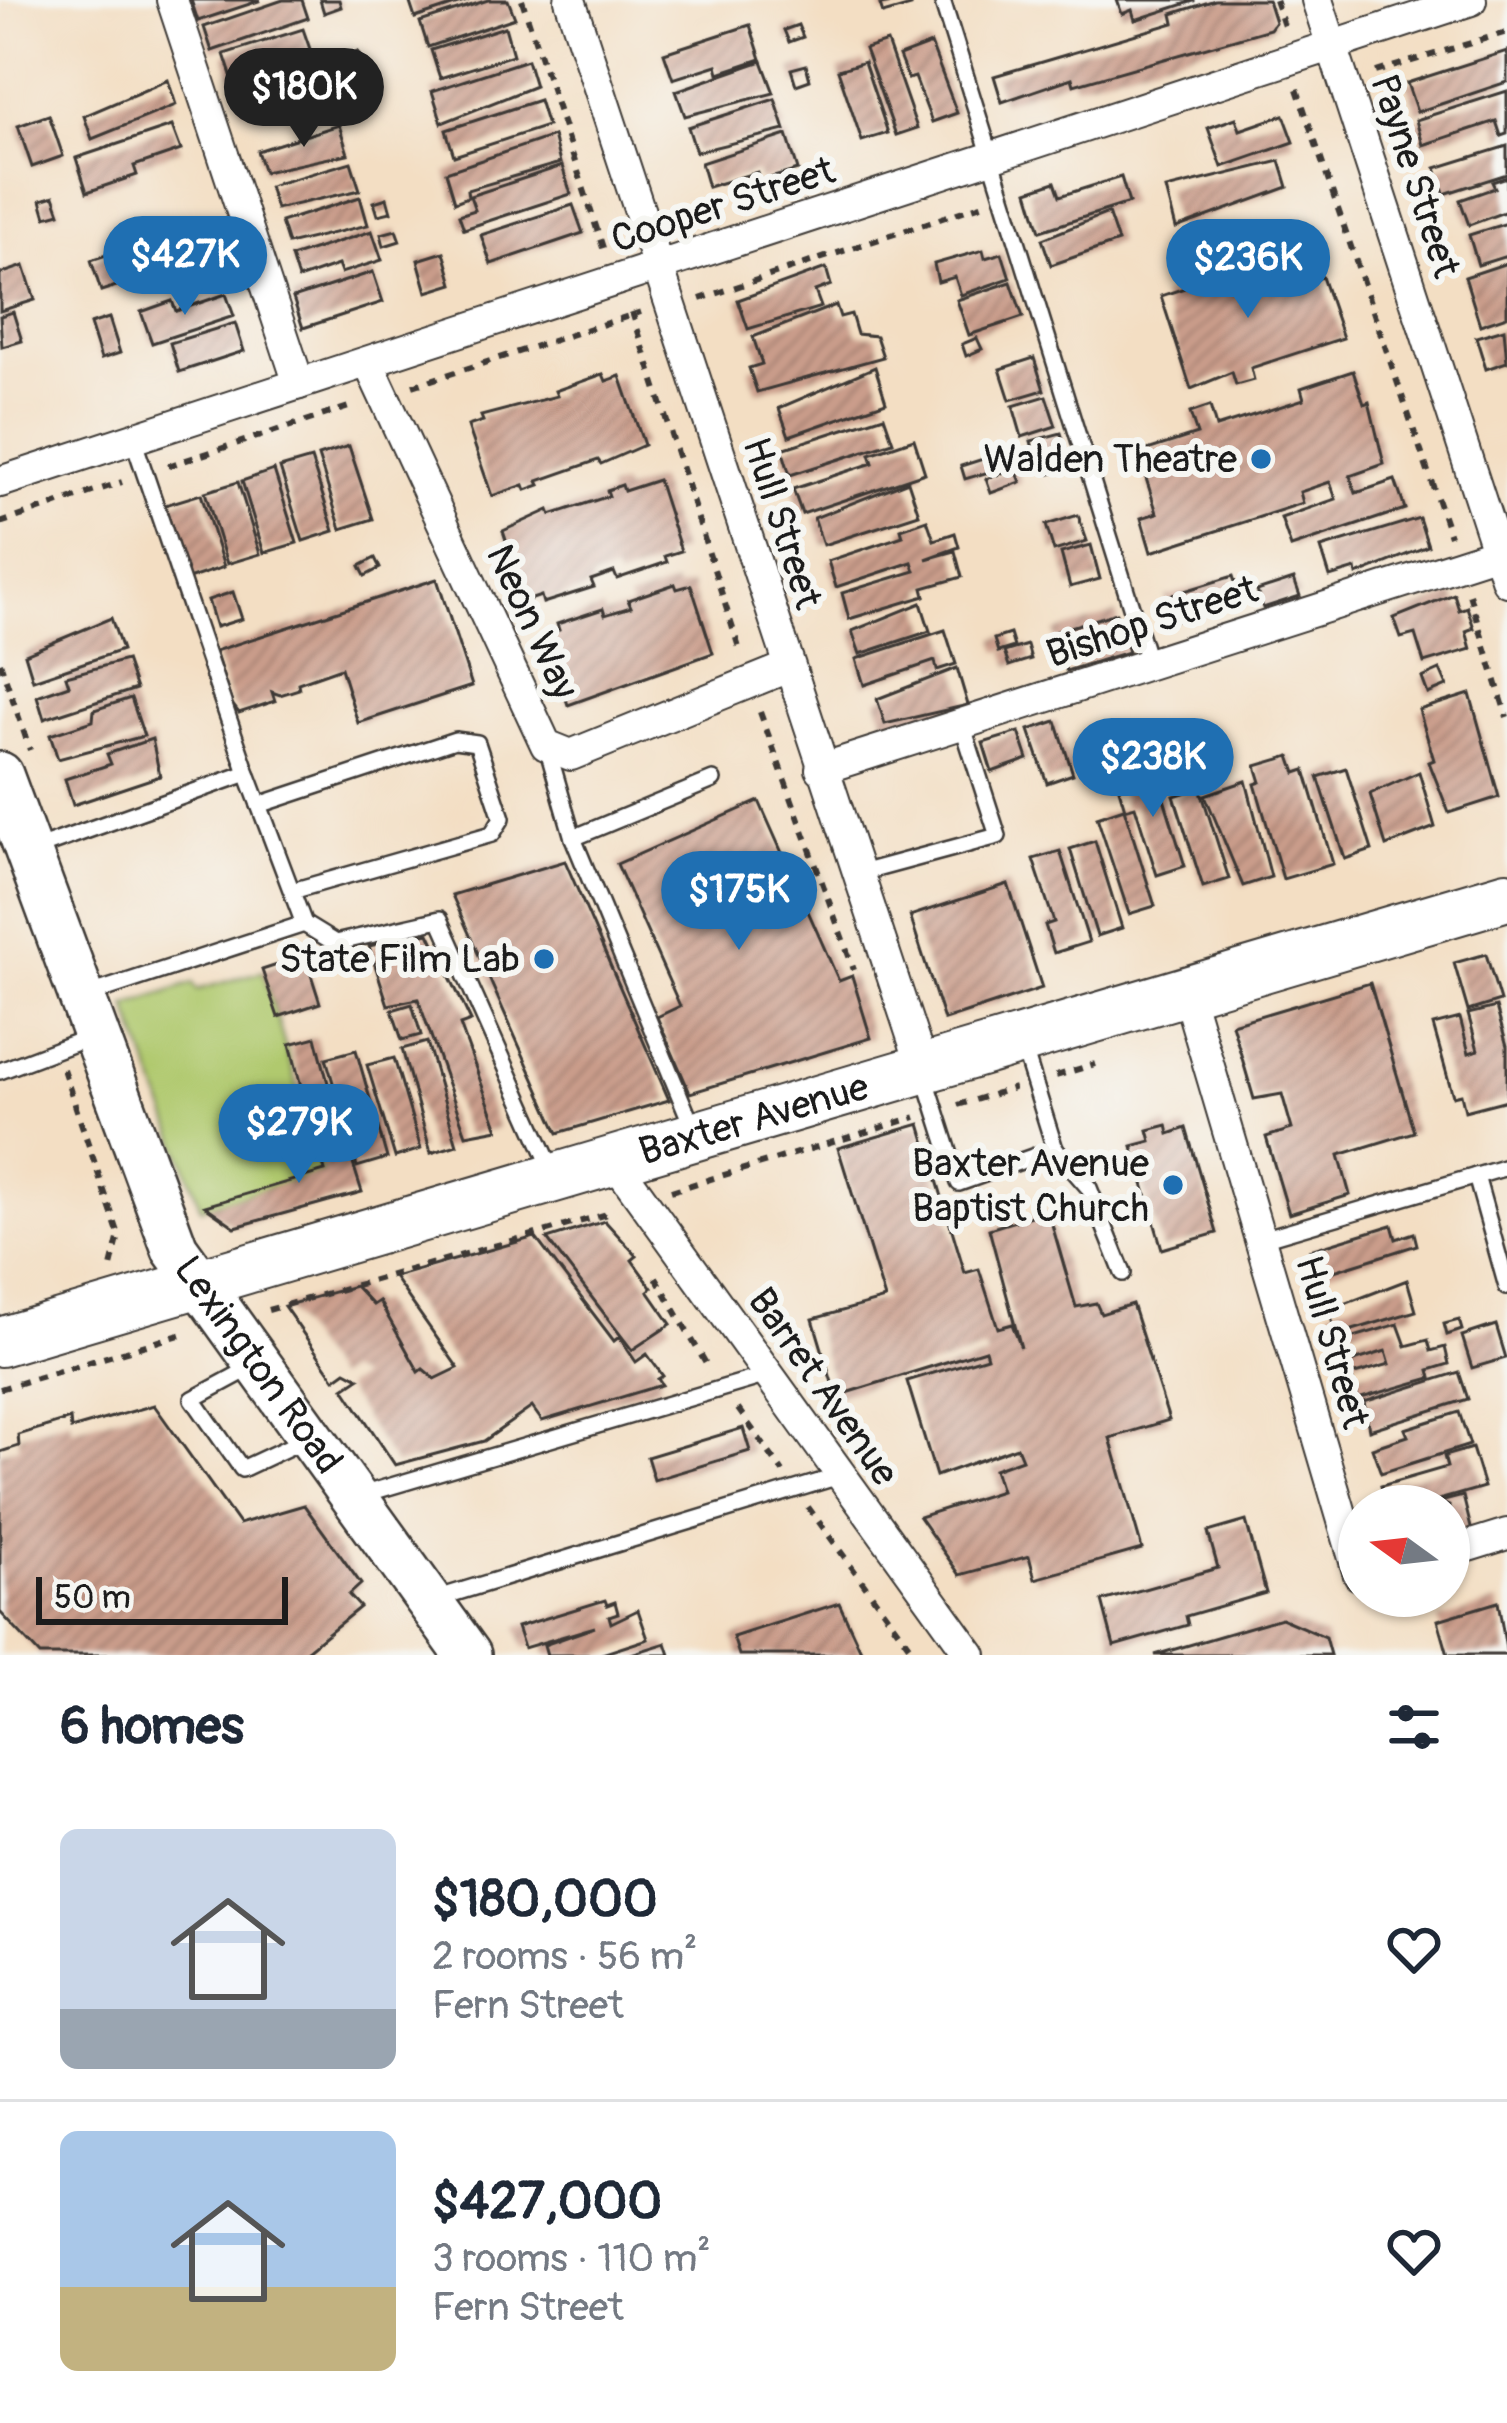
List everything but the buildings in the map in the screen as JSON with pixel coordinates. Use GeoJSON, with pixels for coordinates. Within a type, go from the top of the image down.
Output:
{"type":"FeatureCollection","features":[{"type":"Feature","properties":{"kind":"main road","name":"Lexington Road"},"geometry":{"type":"LineString","coordinates":[[0,775],[176,1249],[468,1655]]}},
{"type":"Feature","properties":{"kind":"main road","name":"Baxter Avenue"},"geometry":{"type":"LineString","coordinates":[[0,1342],[1507,896]]}},
{"type":"Feature","properties":{"kind":"street"},"geometry":{"type":"LineString","coordinates":[[172,0],[298,384]]}},
{"type":"Feature","properties":{"kind":"street","name":"Hull Street"},"geometry":{"type":"LineString","coordinates":[[570,0],[923,1069]]}},
{"type":"Feature","properties":{"kind":"street","name":"Payne Street"},"geometry":{"type":"LineString","coordinates":[[1317,0],[1504,561]]}},
{"type":"Feature","properties":{"kind":"street","name":"Cooper Street"},"geometry":{"type":"LineString","coordinates":[[0,482],[1471,0]]}},
{"type":"Feature","properties":{"kind":"street","name":"Neon Way"},"geometry":{"type":"LineString","coordinates":[[368,362],[546,745],[571,755],[788,667]]}},
{"type":"Feature","properties":{"kind":"street","name":"Bishop Street"},"geometry":{"type":"LineString","coordinates":[[821,769],[1459,565],[1504,561]]}},
{"type":"Feature","properties":{"kind":"street","name":"Hull Street"},"geometry":{"type":"LineString","coordinates":[[1187,992],[1338,1502]]}},
{"type":"Feature","properties":{"kind":"street","name":"Barret Avenue"},"geometry":{"type":"LineString","coordinates":[[616,1162],[971,1655]]}},
{"type":"Feature","properties":{"kind":"street"},"geometry":{"type":"LineString","coordinates":[[1470,1545],[1507,1534]]}},
{"type":"Feature","properties":{"kind":"lane"},"geometry":{"type":"LineString","coordinates":[[942,0],[1149,664]]}},
{"type":"Feature","properties":{"kind":"lane"},"geometry":{"type":"LineString","coordinates":[[133,439],[304,925],[335,943],[440,919],[557,1179]]}},
{"type":"Feature","properties":{"kind":"lane"},"geometry":{"type":"LineString","coordinates":[[856,874],[998,836],[962,724]]}},
{"type":"Feature","properties":{"kind":"lane"},"geometry":{"type":"LineString","coordinates":[[260,805],[455,740],[477,743],[502,818],[492,834],[292,891]]}},
{"type":"Feature","properties":{"kind":"lane"},"geometry":{"type":"LineString","coordinates":[[546,745],[573,838],[697,1137]]}},
{"type":"Feature","properties":{"kind":"lane"},"geometry":{"type":"LineString","coordinates":[[31,850],[247,772]]}},
{"type":"Feature","properties":{"kind":"lane"},"geometry":{"type":"LineString","coordinates":[[573,838],[713,780]]}},
{"type":"Feature","properties":{"kind":"lane"},"geometry":{"type":"LineString","coordinates":[[0,1071],[91,1015],[304,925]]}},
{"type":"Feature","properties":{"kind":"lane"},"geometry":{"type":"LineString","coordinates":[[1021,1041],[1055,1149],[1089,1188],[1123,1274]]}},
{"type":"Feature","properties":{"kind":"lane"},"geometry":{"type":"LineString","coordinates":[[923,1069],[958,1183],[1055,1149]]}},
{"type":"Feature","properties":{"kind":"lane"},"geometry":{"type":"LineString","coordinates":[[1262,1239],[1507,1167]]}},
{"type":"Feature","properties":{"kind":"lane"},"geometry":{"type":"LineString","coordinates":[[1476,1176],[1507,1287]]}},
{"type":"Feature","properties":{"kind":"lane"},"geometry":{"type":"LineString","coordinates":[[256,1365],[193,1399],[242,1469],[309,1437]]}},
{"type":"Feature","properties":{"kind":"lane"},"geometry":{"type":"LineString","coordinates":[[354,1498],[767,1375]]}},
{"type":"Feature","properties":{"kind":"lane"},"geometry":{"type":"LineString","coordinates":[[429,1601],[461,1587],[839,1476]]}},
{"type":"Feature","properties":{"kind":"path"},"geometry":{"type":"LineString","coordinates":[[522,0],[604,250],[621,279],[750,683],[859,982]]}},
{"type":"Feature","properties":{"kind":"path"},"geometry":{"type":"LineString","coordinates":[[1275,0],[1289,61],[1507,717]]}},
{"type":"Feature","properties":{"kind":"path"},"geometry":{"type":"LineString","coordinates":[[1376,72],[1507,32]]}},
{"type":"Feature","properties":{"kind":"path"},"geometry":{"type":"LineString","coordinates":[[647,1262],[722,1388],[916,1655]]}},
{"type":"Feature","properties":{"kind":"green space"},"geometry":{"type":"Polygon","coordinates":[[[263,971],[322,1172],[201,1208],[127,1006],[193,983],[197,990],[263,971]]]}},
{"type":"Feature","properties":{"kind":"place","name":"Walden Theatre"},"geometry":{"type":"Point","coordinates":[1261,459]}},
{"type":"Feature","properties":{"kind":"place","name":"State Film Lab"},"geometry":{"type":"Point","coordinates":[544,959]}},
{"type":"Feature","properties":{"kind":"place","name":"Baxter Avenue Baptist Church"},"geometry":{"type":"Point","coordinates":[1173,1185]}}]}
